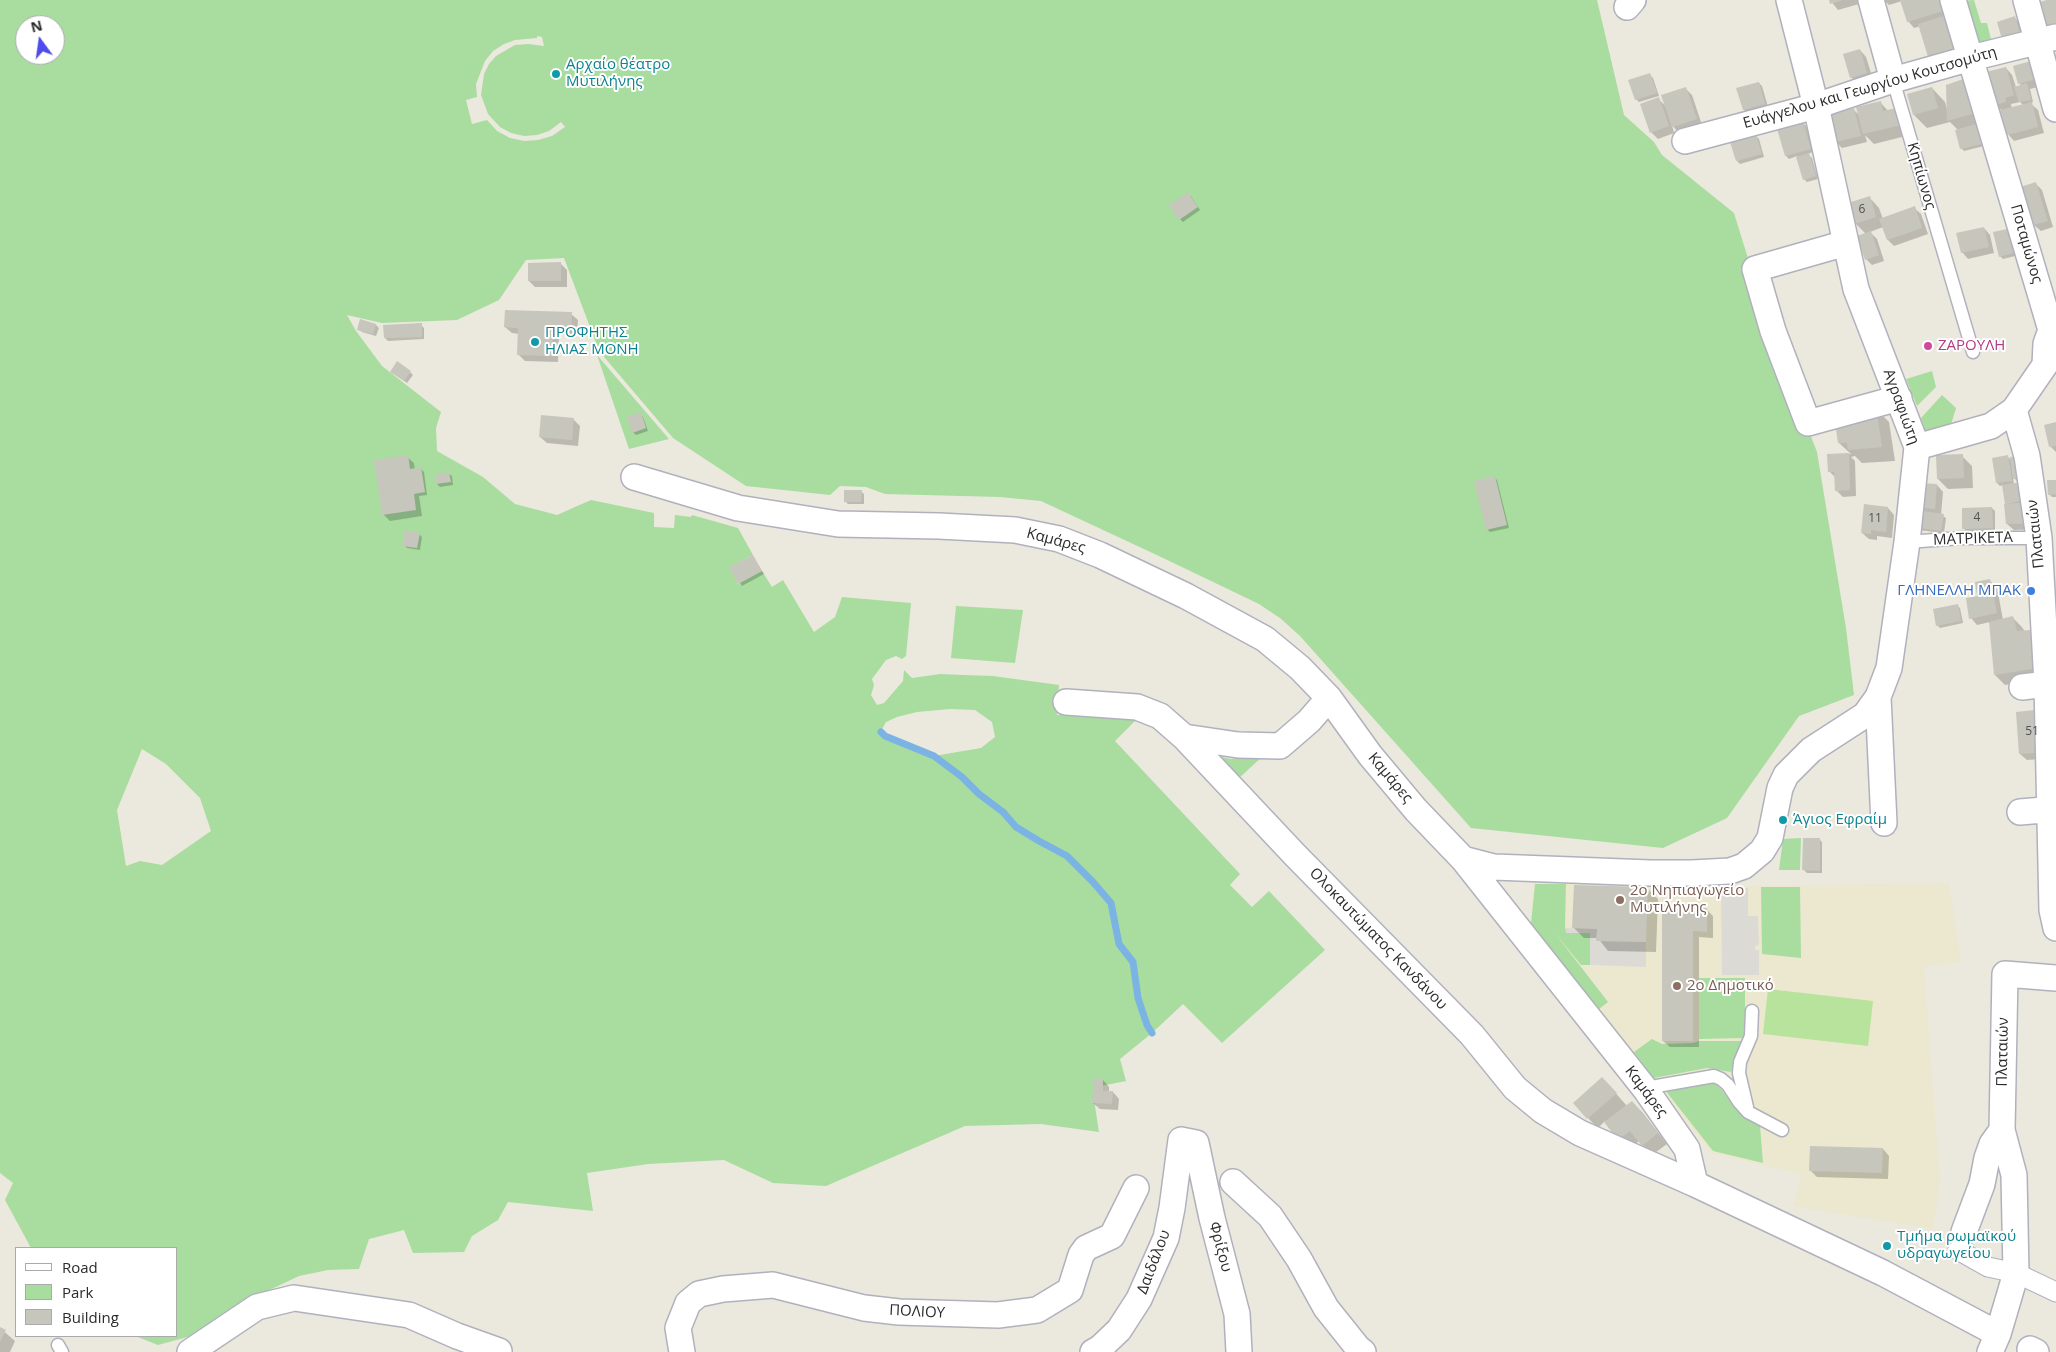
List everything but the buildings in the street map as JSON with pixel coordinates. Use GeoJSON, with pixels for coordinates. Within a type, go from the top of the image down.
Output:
{"type":"FeatureCollection","features":[{"type":"Feature","properties":{"kind":"street","name":"Αγραφιώτη"},"geometry":{"type":"LineString","coordinates":[[1789,0],[1816,106],[1856,289],[1917,447],[1907,542],[1888,668],[1878,697],[1884,823]]}},
{"type":"Feature","properties":{"kind":"street","name":"Κηπίωνος"},"geometry":{"type":"LineString","coordinates":[[1871,0],[1893,80]]}},
{"type":"Feature","properties":{"kind":"street","name":"Ποταμώνος"},"geometry":{"type":"LineString","coordinates":[[1917,447],[1991,426],[2014,410],[2050,366],[2046,344],[2053,329],[1953,0]]}},
{"type":"Feature","properties":{"kind":"street"},"geometry":{"type":"LineString","coordinates":[[2026,0],[2047,38],[2056,109]]}},
{"type":"Feature","properties":{"kind":"street","name":"Ευάγγελου και Γεωργίου Κουτσομύτη"},"geometry":{"type":"LineString","coordinates":[[1685,141],[1816,106],[1893,80],[2047,38]]}},
{"type":"Feature","properties":{"kind":"street"},"geometry":{"type":"LineString","coordinates":[[1846,243],[1755,269],[1774,331],[1808,423],[1899,398]]}},
{"type":"Feature","properties":{"kind":"street","name":"Πλαταιών"},"geometry":{"type":"LineString","coordinates":[[2014,410],[2027,456],[2039,538],[2052,809],[2054,880],[2052,910],[2056,928]]}},
{"type":"Feature","properties":{"kind":"street","name":"Καμάρες"},"geometry":{"type":"LineString","coordinates":[[634,477],[738,508],[838,524],[1015,530],[1059,539],[1100,554],[1186,596],[1265,639],[1300,668],[1329,698],[1370,755],[1416,810],[1463,859],[1646,1090],[1687,1149],[1695,1184]]}},
{"type":"Feature","properties":{"kind":"street"},"geometry":{"type":"LineString","coordinates":[[2022,687],[2047,684]]}},
{"type":"Feature","properties":{"kind":"street"},"geometry":{"type":"LineString","coordinates":[[1463,859],[1494,867],[1650,873],[1730,871],[1744,866],[1762,851],[1770,838],[1780,788],[1786,775],[1811,750],[1865,715],[1878,697]]}},
{"type":"Feature","properties":{"kind":"street"},"geometry":{"type":"LineString","coordinates":[[1184,737],[1238,745],[1280,746],[1309,721],[1329,698]]}},
{"type":"Feature","properties":{"kind":"street","name":"Ολοκαυτώματος Κανδάνου"},"geometry":{"type":"LineString","coordinates":[[1066,702],[1138,707],[1160,716],[1184,737],[1295,855],[1472,1034],[1515,1088],[1543,1112],[1580,1133],[1695,1184]]}},
{"type":"Feature","properties":{"kind":"street"},"geometry":{"type":"LineString","coordinates":[[2020,812],[2052,809]]}},
{"type":"Feature","properties":{"kind":"street","name":"Πλαταιών"},"geometry":{"type":"LineString","coordinates":[[1994,1343],[2016,1272],[2014,1175],[2002,1130],[2005,974],[2056,978]]}},
{"type":"Feature","properties":{"kind":"street","name":"Πλαταιών"},"geometry":{"type":"LineString","coordinates":[[1961,1241],[1982,1184],[1992,1144],[2002,1130]]}},
{"type":"Feature","properties":{"kind":"street","name":"Δαιδάλου"},"geometry":{"type":"LineString","coordinates":[[1093,1352],[1119,1330],[1139,1299],[1166,1238],[1181,1140],[1196,1143]]}},
{"type":"Feature","properties":{"kind":"street","name":"Φρίξου"},"geometry":{"type":"LineString","coordinates":[[1196,1143],[1212,1218],[1237,1314],[1239,1352]]}},
{"type":"Feature","properties":{"kind":"street"},"geometry":{"type":"LineString","coordinates":[[1233,1182],[1270,1216],[1299,1259],[1326,1308],[1363,1352]]}},
{"type":"Feature","properties":{"kind":"street"},"geometry":{"type":"LineString","coordinates":[[1695,1184],[1884,1273],[1994,1343]]}},
{"type":"Feature","properties":{"kind":"street","name":"ΠΟΛΙΟΥ"},"geometry":{"type":"LineString","coordinates":[[682,1352],[678,1328],[688,1303],[699,1294],[723,1289],[773,1285],[864,1308],[899,1312],[998,1315],[1037,1310],[1070,1290],[1080,1255],[1086,1248],[1112,1236],[1136,1188]]}},
{"type":"Feature","properties":{"kind":"street"},"geometry":{"type":"LineString","coordinates":[[1961,1241],[1988,1267],[2016,1272],[2056,1292]]}},
{"type":"Feature","properties":{"kind":"street"},"geometry":{"type":"LineString","coordinates":[[190,1352],[257,1307],[294,1298],[409,1315],[457,1336],[499,1351]]}},
{"type":"Feature","properties":{"kind":"lane","name":"Κηπίωνος"},"geometry":{"type":"LineString","coordinates":[[1893,80],[1973,352]]}},
{"type":"Feature","properties":{"kind":"lane","name":"ΜΑΤΡΙΚΕΤΑ"},"geometry":{"type":"LineString","coordinates":[[1907,542],[1962,538],[2039,538]]}},
{"type":"Feature","properties":{"kind":"lane"},"geometry":{"type":"LineString","coordinates":[[1748,1112],[1739,1073],[1740,1062],[1751,1036],[1752,1011]]}},
{"type":"Feature","properties":{"kind":"lane"},"geometry":{"type":"LineString","coordinates":[[1646,1090],[1657,1086],[1714,1076],[1728,1085],[1748,1112],[1782,1130]]}},
{"type":"Feature","properties":{"kind":"shaded area"},"geometry":{"type":"Polygon","coordinates":[[[1534,882],[1740,886],[1949,883],[1961,961],[1924,967],[1940,1182],[1933,1229],[1793,1206],[1802,1174],[1711,1153],[1530,925],[1534,882]]]}},
{"type":"Feature","properties":{"kind":"shaded area"},"geometry":{"type":"Polygon","coordinates":[[[1729,888],[1748,888],[1748,916],[1758,916],[1759,945],[1755,946],[1755,950],[1759,950],[1759,975],[1722,975],[1721,897],[1729,888]]]}},
{"type":"Feature","properties":{"kind":"shaded area"},"geometry":{"type":"Polygon","coordinates":[[[1566,928],[1597,929],[1597,941],[1646,942],[1646,967],[1590,965],[1590,933],[1566,933],[1566,928]]]}},
{"type":"Feature","properties":{"kind":"green space"},"geometry":{"type":"Polygon","coordinates":[[[0,0],[1597,0],[1624,115],[1654,142],[1662,155],[1734,213],[1771,333],[1817,452],[1846,628],[1854,695],[1799,716],[1727,818],[1663,848],[1471,828],[1300,636],[1280,618],[1259,604],[1041,501],[1000,497],[885,494],[866,487],[840,486],[830,495],[746,486],[673,438],[599,351],[564,258],[526,260],[499,300],[457,320],[382,323],[347,315],[356,331],[382,366],[441,412],[436,428],[437,451],[483,477],[515,504],[557,515],[591,500],[654,513],[654,527],[674,528],[675,515],[691,517],[692,515],[738,528],[753,555],[730,567],[738,584],[762,571],[772,587],[783,580],[814,632],[835,617],[842,597],[911,603],[906,656],[902,659],[896,656],[886,660],[872,679],[874,685],[871,695],[877,705],[884,703],[903,681],[904,670],[912,678],[940,674],[993,676],[1059,685],[1057,715],[1139,717],[1115,741],[1240,874],[1230,885],[1252,907],[1269,891],[1325,950],[1222,1043],[1183,1004],[1120,1059],[1126,1081],[1101,1086],[1093,1093],[1099,1132],[1041,1124],[965,1126],[826,1186],[773,1183],[724,1160],[648,1164],[587,1173],[593,1211],[508,1202],[498,1220],[472,1236],[464,1252],[413,1253],[404,1230],[369,1239],[359,1269],[328,1270],[299,1276],[246,1301],[191,1336],[158,1345],[138,1337],[178,1337],[178,1247],[30,1247],[5,1200],[13,1183],[0,1173],[0,0]],[[537,36],[537,38],[515,40],[493,51],[485,61],[476,84],[477,97],[466,100],[472,124],[487,120],[497,131],[510,138],[524,141],[552,136],[565,127],[561,122],[549,131],[537,135],[524,136],[511,133],[500,127],[488,114],[481,95],[484,74],[496,56],[515,45],[544,46],[542,37],[537,36]],[[950,709],[917,712],[886,722],[881,731],[885,736],[934,756],[981,748],[995,737],[992,722],[975,710],[950,709]],[[142,749],[117,810],[126,866],[140,861],[162,865],[211,831],[200,798],[166,764],[142,749]]]}},
{"type":"Feature","properties":{"kind":"green space"},"geometry":{"type":"Polygon","coordinates":[[[1974,0],[1981,23],[1987,23],[1992,43],[1974,48],[1961,1],[1974,0]]]}},
{"type":"Feature","properties":{"kind":"green space"},"geometry":{"type":"Polygon","coordinates":[[[597,355],[669,439],[629,449],[597,355]]]}},
{"type":"Feature","properties":{"kind":"green space"},"geometry":{"type":"Polygon","coordinates":[[[1932,371],[1936,387],[1917,406],[1906,379],[1932,371]]]}},
{"type":"Feature","properties":{"kind":"green space"},"geometry":{"type":"Polygon","coordinates":[[[1942,395],[1956,408],[1950,428],[1926,433],[1921,418],[1942,395]]]}},
{"type":"Feature","properties":{"kind":"green space"},"geometry":{"type":"Polygon","coordinates":[[[956,606],[1023,610],[1015,663],[951,658],[956,606]]]}},
{"type":"Feature","properties":{"kind":"green space"},"geometry":{"type":"Polygon","coordinates":[[[1238,755],[1263,756],[1239,778],[1217,756],[1231,759],[1236,758],[1238,755]]]}},
{"type":"Feature","properties":{"kind":"green space"},"geometry":{"type":"Polygon","coordinates":[[[1801,838],[1800,870],[1779,870],[1783,839],[1801,838]]]}},
{"type":"Feature","properties":{"kind":"green space"},"geometry":{"type":"Polygon","coordinates":[[[1535,884],[1566,884],[1566,932],[1591,933],[1590,965],[1581,965],[1554,932],[1608,1002],[1599,1009],[1531,924],[1535,884]]]}},
{"type":"Feature","properties":{"kind":"green space"},"geometry":{"type":"Polygon","coordinates":[[[1761,887],[1800,887],[1801,958],[1762,954],[1761,887]]]}},
{"type":"Feature","properties":{"kind":"green space"},"geometry":{"type":"Polygon","coordinates":[[[1699,978],[1745,978],[1745,1038],[1699,1039],[1699,978]]]}},
{"type":"Feature","properties":{"kind":"green space"},"geometry":{"type":"Polygon","coordinates":[[[1768,989],[1873,1001],[1868,1046],[1763,1034],[1768,989]]]}},
{"type":"Feature","properties":{"kind":"green space"},"geometry":{"type":"Polygon","coordinates":[[[1652,1039],[1662,1044],[1693,1043],[1699,1041],[1745,1041],[1731,1072],[1707,1068],[1654,1078],[1634,1052],[1652,1039]]]}},
{"type":"Feature","properties":{"kind":"green space"},"geometry":{"type":"Polygon","coordinates":[[[1715,1084],[1746,1118],[1760,1126],[1763,1163],[1713,1151],[1665,1090],[1715,1084]]]}},
{"type":"Feature","properties":{"kind":"waterway"},"geometry":{"type":"LineString","coordinates":[[881,732],[885,736],[934,756],[1003,812],[1016,827],[1067,856],[1093,882],[1111,903],[1119,944],[1133,962],[1138,998],[1147,1025],[1152,1033]]}},
{"type":"Feature","properties":{"kind":"place","name":"Αρχαίο θέατρο Μυτιλήνης"},"geometry":{"type":"Point","coordinates":[556,74]}},
{"type":"Feature","properties":{"kind":"place","name":"ΠΡΟΦΗΤΗΣ ΗΛΙΑΣ MONH"},"geometry":{"type":"Point","coordinates":[535,342]}},
{"type":"Feature","properties":{"kind":"place","name":"ΖΑΡΟΥΛΗ"},"geometry":{"type":"Point","coordinates":[1928,346]}},
{"type":"Feature","properties":{"kind":"place","name":"ΓΛΗΝΕΛΛΗ ΜΠΑΚ"},"geometry":{"type":"Point","coordinates":[2031,591]}},
{"type":"Feature","properties":{"kind":"place","name":"Άγιος Εφραίμ"},"geometry":{"type":"Point","coordinates":[1783,820]}},
{"type":"Feature","properties":{"kind":"place","name":"2ο Νηπιαγωγείο Μυτιλήνης"},"geometry":{"type":"Point","coordinates":[1620,900]}},
{"type":"Feature","properties":{"kind":"place","name":"2ο Δημοτικό"},"geometry":{"type":"Point","coordinates":[1677,986]}},
{"type":"Feature","properties":{"kind":"place","name":"Τμήμα ρωμαϊκού υδραγωγείου"},"geometry":{"type":"Point","coordinates":[1887,1246]}}]}
